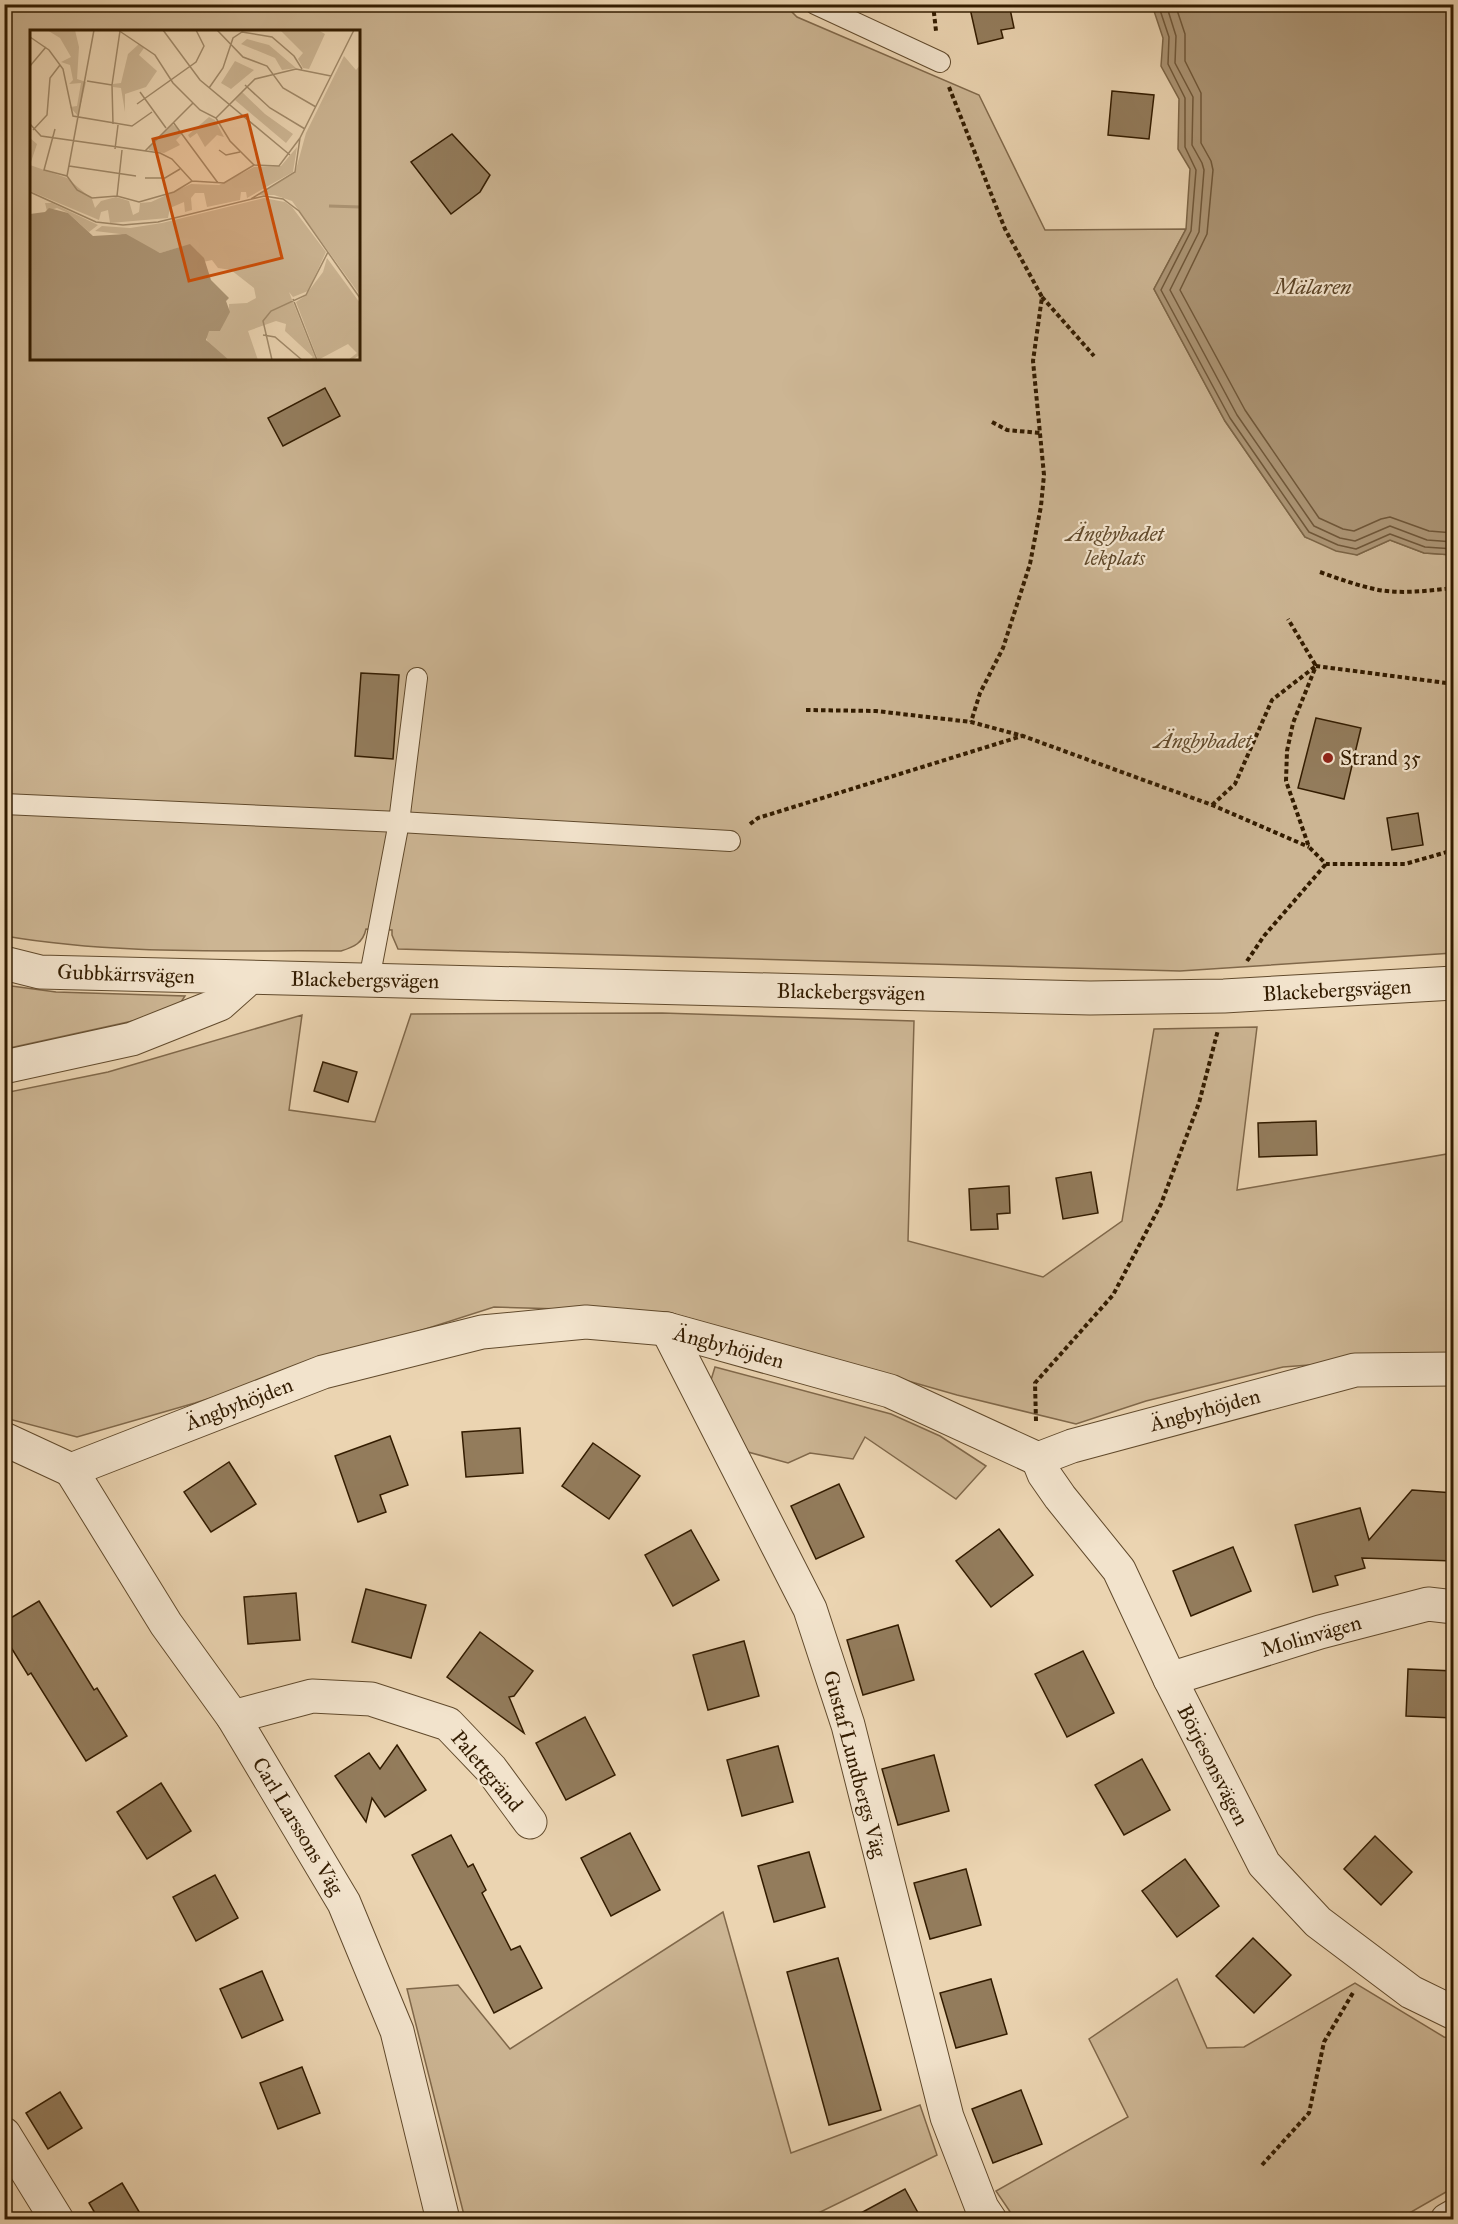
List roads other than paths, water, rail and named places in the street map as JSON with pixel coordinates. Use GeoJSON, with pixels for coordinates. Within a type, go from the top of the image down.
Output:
{"type":"FeatureCollection","features":[{"type":"Feature","properties":{"kind":"street","name":"Gubbkärrsvägen"},"geometry":{"type":"LineString","coordinates":[[4,963],[40,972],[249,978]]}},
{"type":"Feature","properties":{"kind":"street","name":"Blackebergsvägen"},"geometry":{"type":"LineString","coordinates":[[249,978],[1079,998],[1222,1008],[1454,983]]}},
{"type":"Feature","properties":{"kind":"street"},"geometry":{"type":"LineString","coordinates":[[4,1067],[132,1039],[220,1004],[249,978]]}},
{"type":"Feature","properties":{"kind":"street","name":"Ängbyhöjden"},"geometry":{"type":"LineString","coordinates":[[71,1470],[323,1372],[482,1332],[586,1322],[667,1329],[890,1391],[1038,1459],[1072,1446],[1354,1370],[1454,1370]]}},
{"type":"Feature","properties":{"kind":"street","name":"Gustaf Lundbergs Väg"},"geometry":{"type":"LineString","coordinates":[[667,1329],[810,1609],[848,1725],[947,2117],[982,2208],[990,2220]]}},
{"type":"Feature","properties":{"kind":"street"},"geometry":{"type":"LineString","coordinates":[[4,1439],[71,1470]]}},
{"type":"Feature","properties":{"kind":"street","name":"Börjesonsvägen"},"geometry":{"type":"LineString","coordinates":[[1038,1459],[1044,1474],[1060,1497],[1119,1570],[1170,1679],[1264,1864],[1318,1922],[1411,1992],[1454,2013]]}},
{"type":"Feature","properties":{"kind":"street","name":"Carl Larssons Väg"},"geometry":{"type":"LineString","coordinates":[[71,1470],[166,1623],[233,1717],[344,1903],[397,2031],[443,2220]]}},
{"type":"Feature","properties":{"kind":"street","name":"Molinvägen"},"geometry":{"type":"LineString","coordinates":[[1170,1679],[1320,1632],[1428,1604],[1454,1607]]}},
{"type":"Feature","properties":{"kind":"street","name":"Palettgränd"},"geometry":{"type":"LineString","coordinates":[[233,1717],[312,1696],[370,1699],[448,1724],[491,1769],[530,1822]]}},
{"type":"Feature","properties":{"kind":"street"},"geometry":{"type":"LineString","coordinates":[[4,2134],[57,2220]]}},
{"type":"Feature","properties":{"kind":"street"},"geometry":{"type":"LineString","coordinates":[[1446,2220],[1454,2216]]}},
{"type":"Feature","properties":{"kind":"lane"},"geometry":{"type":"LineString","coordinates":[[815,4],[940,63]]}},
{"type":"Feature","properties":{"kind":"lane"},"geometry":{"type":"LineString","coordinates":[[369,980],[399,822],[417,678]]}},
{"type":"Feature","properties":{"kind":"lane"},"geometry":{"type":"LineString","coordinates":[[4,804],[399,822],[730,841]]}},
{"type":"Feature","properties":{"kind":"water","name":"Mälaren"},"geometry":{"type":"Polygon","coordinates":[[[1152,5],[1453,5],[1453,555],[1424,553],[1390,540],[1357,555],[1336,551],[1305,537],[1225,421],[1154,289],[1186,229],[1190,169],[1178,149],[1179,99],[1161,66],[1163,38],[1152,5]]]}},
{"type":"Feature","properties":{"kind":"place","name":"Strand 35"},"geometry":{"type":"Point","coordinates":[1328,758]}},
{"type":"Feature","properties":{"kind":"park label","name":"Ängbybadet lekplats"},"geometry":{"type":"Point","coordinates":[1115,546]}},
{"type":"Feature","properties":{"kind":"park label","name":"Ängbybadet"},"geometry":{"type":"Point","coordinates":[1203,741]}}]}
